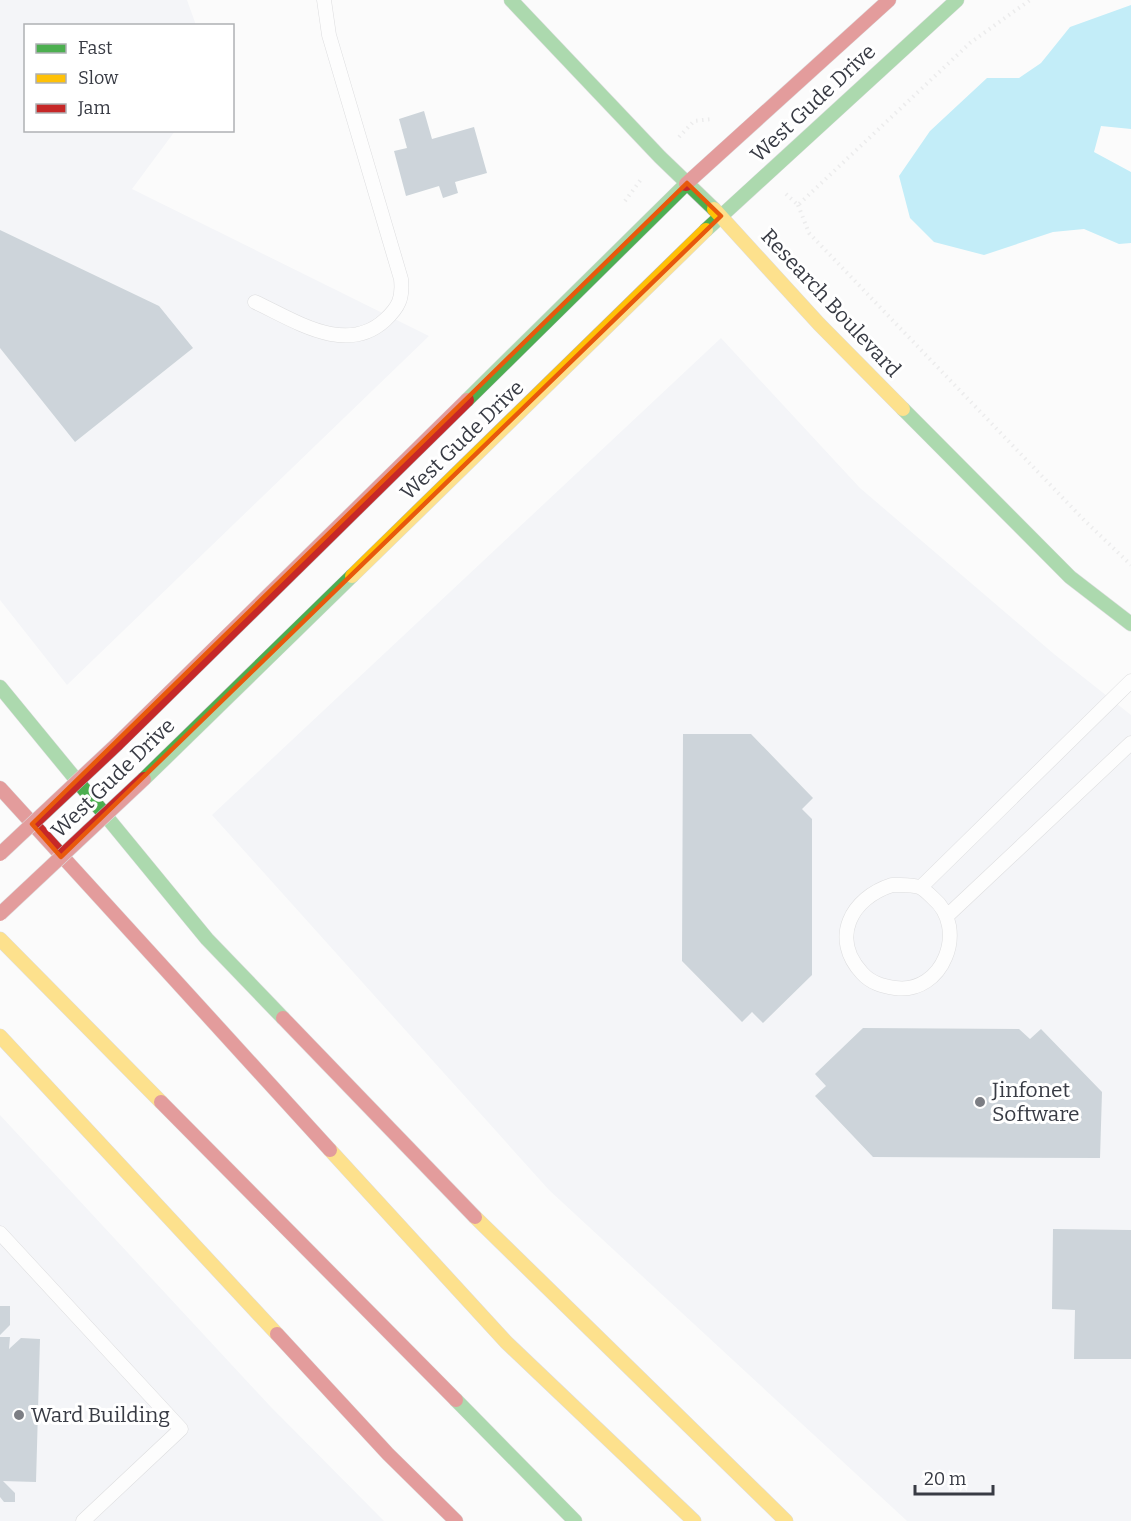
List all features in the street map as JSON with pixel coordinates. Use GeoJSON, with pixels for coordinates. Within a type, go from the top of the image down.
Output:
{"type":"FeatureCollection","features":[{"type":"Feature","properties":{"kind":"main road","name":"Research Boulevard"},"geometry":{"type":"LineString","coordinates":[[511,0],[721,216],[819,324],[1070,577],[1131,624]]}},
{"type":"Feature","properties":{"kind":"main road","name":"West Gude Drive"},"geometry":{"type":"LineString","coordinates":[[0,854],[116,745],[687,183],[889,0]]}},
{"type":"Feature","properties":{"kind":"main road","name":"West Gude Drive"},"geometry":{"type":"LineString","coordinates":[[0,914],[144,779],[721,216],[957,0]]}},
{"type":"Feature","properties":{"kind":"main road"},"geometry":{"type":"LineString","coordinates":[[0,687],[207,939],[500,1243],[786,1521]]}},
{"type":"Feature","properties":{"kind":"main road"},"geometry":{"type":"LineString","coordinates":[[0,788],[506,1342],[694,1521]]}},
{"type":"Feature","properties":{"kind":"main road"},"geometry":{"type":"LineString","coordinates":[[0,939],[575,1521]]}},
{"type":"Feature","properties":{"kind":"main road"},"geometry":{"type":"LineString","coordinates":[[0,1036],[388,1454],[456,1521]]}},
{"type":"Feature","properties":{"kind":"lane"},"geometry":{"type":"LineString","coordinates":[[255,302],[327,335],[342,336],[360,334],[379,325],[395,310],[403,296],[401,279],[329,34],[324,0]]}},
{"type":"Feature","properties":{"kind":"lane"},"geometry":{"type":"LineString","coordinates":[[921,887],[1131,681]]}},
{"type":"Feature","properties":{"kind":"lane"},"geometry":{"type":"LineString","coordinates":[[947,916],[1131,743]]}},
{"type":"Feature","properties":{"kind":"lane"},"geometry":{"type":"LineString","coordinates":[[891,885],[921,887],[939,902],[947,916],[951,933],[949,950],[942,965],[931,978],[916,986],[900,989],[883,987],[867,978],[855,966],[848,950],[847,932],[851,915],[861,901],[875,890],[891,885]]}},
{"type":"Feature","properties":{"kind":"lane"},"geometry":{"type":"LineString","coordinates":[[0,1233],[181,1429],[83,1521]]}},
{"type":"Feature","properties":{"kind":"path"},"geometry":{"type":"LineString","coordinates":[[798,205],[809,233],[1084,520],[1131,565]]}},
{"type":"Feature","properties":{"kind":"highlighted area"},"geometry":{"type":"Polygon","coordinates":[[[687,183],[721,216],[61,857],[32,824],[687,183]]]}},
{"type":"Feature","properties":{"kind":"shaded area"},"geometry":{"type":"Polygon","coordinates":[[[0,0],[187,0],[196,24],[24,24],[24,132],[174,132],[132,189],[429,336],[67,685],[0,600],[0,0]]]}},
{"type":"Feature","properties":{"kind":"shaded area"},"geometry":{"type":"Polygon","coordinates":[[[721,338],[860,488],[1054,654],[1131,715],[1131,1521],[907,1521],[549,1190],[212,815],[721,338]]]}},
{"type":"Feature","properties":{"kind":"shaded area"},"geometry":{"type":"Polygon","coordinates":[[[0,1115],[270,1406],[384,1521],[0,1521],[0,1115]]]}},
{"type":"Feature","properties":{"kind":"water"},"geometry":{"type":"Polygon","coordinates":[[[1131,5],[1131,129],[1101,126],[1094,152],[1131,172],[1131,243],[1119,244],[1084,229],[1053,232],[984,255],[934,242],[910,218],[899,176],[930,131],[987,78],[1019,78],[1041,63],[1070,27],[1131,5]]]}},
{"type":"Feature","properties":{"kind":"building"},"geometry":{"type":"Polygon","coordinates":[[[424,111],[432,139],[474,127],[487,173],[455,182],[458,193],[443,198],[439,186],[406,196],[394,151],[407,148],[399,119],[424,111]]]}},
{"type":"Feature","properties":{"kind":"building"},"geometry":{"type":"Polygon","coordinates":[[[0,230],[159,306],[193,348],[75,442],[0,348],[0,230]]]}},
{"type":"Feature","properties":{"kind":"building"},"geometry":{"type":"Polygon","coordinates":[[[683,734],[751,734],[813,798],[802,809],[812,819],[812,975],[763,1023],[752,1012],[742,1022],[682,961],[683,734]]]}},
{"type":"Feature","properties":{"kind":"building"},"geometry":{"type":"Polygon","coordinates":[[[863,1028],[1019,1029],[1030,1039],[1041,1029],[1102,1092],[1100,1158],[873,1157],[815,1096],[826,1086],[815,1074],[863,1028]]]}},
{"type":"Feature","properties":{"kind":"building"},"geometry":{"type":"Polygon","coordinates":[[[1053,1229],[1131,1230],[1131,1359],[1074,1359],[1075,1310],[1052,1309],[1053,1229]]]}},
{"type":"Feature","properties":{"kind":"building"},"geometry":{"type":"Polygon","coordinates":[[[0,1306],[10,1306],[10,1325],[0,1335],[0,1306]]]}},
{"type":"Feature","properties":{"kind":"building","name":"Ward Building"},"geometry":{"type":"Polygon","coordinates":[[[0,1337],[10,1337],[9,1349],[21,1338],[40,1339],[36,1482],[3,1481],[15,1493],[15,1502],[4,1502],[0,1497],[0,1337]]]}},
{"type":"Feature","properties":{"kind":"traffic: fast"},"geometry":{"type":"LineString","coordinates":[[511,0],[660,157],[714,209]]}},
{"type":"Feature","properties":{"kind":"traffic: fast"},"geometry":{"type":"LineString","coordinates":[[706,230],[957,0]]}},
{"type":"Feature","properties":{"kind":"traffic: fast"},"geometry":{"type":"LineString","coordinates":[[467,400],[686,184]]}},
{"type":"Feature","properties":{"kind":"traffic: fast"},"geometry":{"type":"LineString","coordinates":[[903,409],[1070,577],[1131,624]]}},
{"type":"Feature","properties":{"kind":"traffic: fast"},"geometry":{"type":"LineString","coordinates":[[144,779],[352,576]]}},
{"type":"Feature","properties":{"kind":"traffic: fast"},"geometry":{"type":"LineString","coordinates":[[0,687],[207,939],[283,1018]]}},
{"type":"Feature","properties":{"kind":"traffic: fast"},"geometry":{"type":"LineString","coordinates":[[456,1400],[575,1521]]}},
{"type":"Feature","properties":{"kind":"traffic: slow"},"geometry":{"type":"LineString","coordinates":[[714,209],[819,324],[903,409]]}},
{"type":"Feature","properties":{"kind":"traffic: slow"},"geometry":{"type":"LineString","coordinates":[[352,576],[706,230]]}},
{"type":"Feature","properties":{"kind":"traffic: slow"},"geometry":{"type":"LineString","coordinates":[[0,939],[161,1102]]}},
{"type":"Feature","properties":{"kind":"traffic: slow"},"geometry":{"type":"LineString","coordinates":[[0,1036],[277,1334]]}},
{"type":"Feature","properties":{"kind":"traffic: slow"},"geometry":{"type":"LineString","coordinates":[[330,1150],[506,1342],[694,1521]]}},
{"type":"Feature","properties":{"kind":"traffic: slow"},"geometry":{"type":"LineString","coordinates":[[475,1217],[786,1521]]}},
{"type":"Feature","properties":{"kind":"traffic: jam"},"geometry":{"type":"LineString","coordinates":[[686,184],[889,0]]}},
{"type":"Feature","properties":{"kind":"traffic: jam"},"geometry":{"type":"LineString","coordinates":[[116,745],[467,400]]}},
{"type":"Feature","properties":{"kind":"traffic: jam"},"geometry":{"type":"LineString","coordinates":[[0,854],[116,745]]}},
{"type":"Feature","properties":{"kind":"traffic: jam"},"geometry":{"type":"LineString","coordinates":[[0,914],[144,779]]}},
{"type":"Feature","properties":{"kind":"traffic: jam"},"geometry":{"type":"LineString","coordinates":[[0,788],[330,1150]]}},
{"type":"Feature","properties":{"kind":"traffic: jam"},"geometry":{"type":"LineString","coordinates":[[283,1018],[475,1217]]}},
{"type":"Feature","properties":{"kind":"traffic: jam"},"geometry":{"type":"LineString","coordinates":[[161,1102],[456,1400]]}},
{"type":"Feature","properties":{"kind":"traffic: jam"},"geometry":{"type":"LineString","coordinates":[[277,1334],[388,1454],[456,1521]]}},
{"type":"Feature","properties":{"kind":"place","name":"Jinfonet Software"},"geometry":{"type":"Point","coordinates":[980,1102]}},
{"type":"Feature","properties":{"kind":"place","name":"Ward Building"},"geometry":{"type":"Point","coordinates":[19,1415]}}]}
